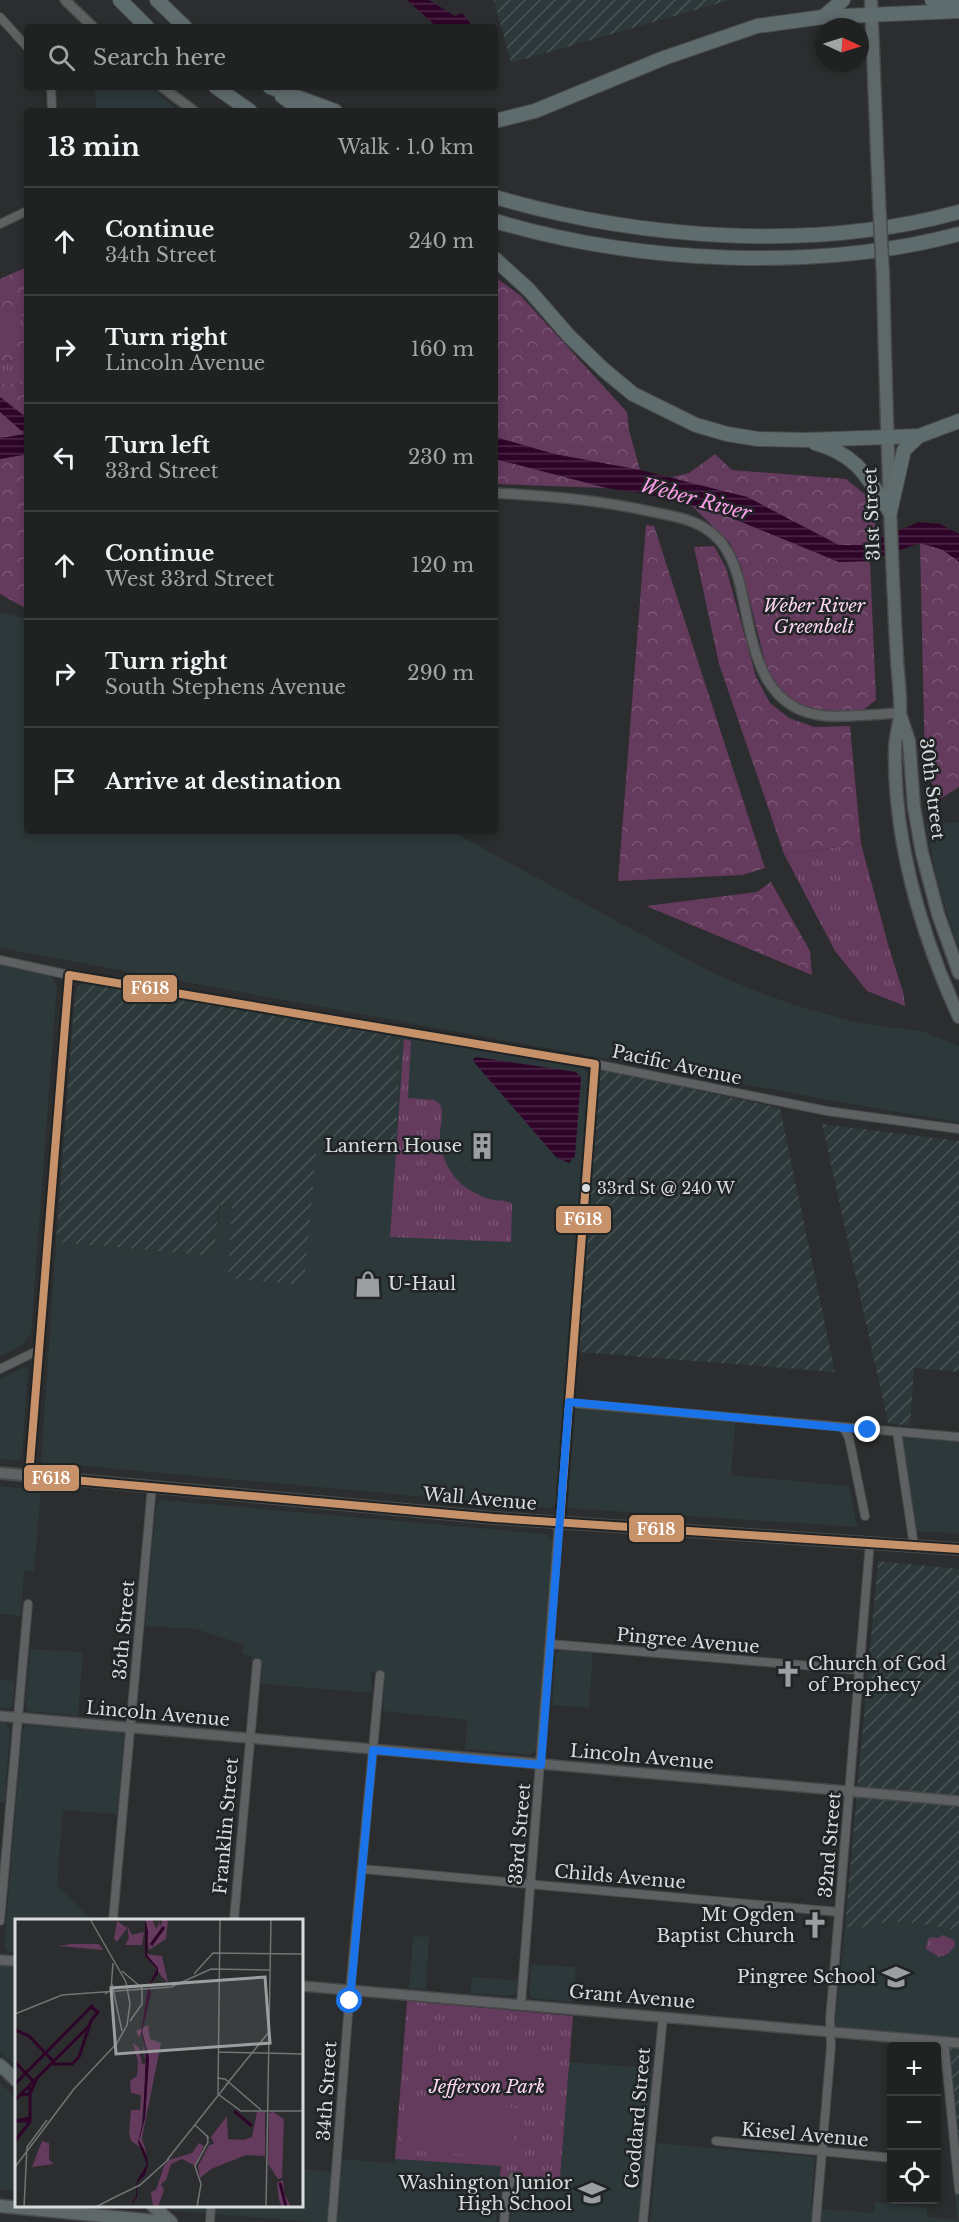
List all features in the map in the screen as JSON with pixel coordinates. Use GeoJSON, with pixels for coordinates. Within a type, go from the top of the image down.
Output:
{"type":"FeatureCollection","features":[{"type":"Feature","properties":{"kind":"highway"},"geometry":{"type":"LineString","coordinates":[[120,0],[144,24]]}},
{"type":"Feature","properties":{"kind":"highway"},"geometry":{"type":"LineString","coordinates":[[157,0],[182,24]]}},
{"type":"Feature","properties":{"kind":"highway"},"geometry":{"type":"LineString","coordinates":[[823,17],[843,0]]}},
{"type":"Feature","properties":{"kind":"highway"},"geometry":{"type":"LineString","coordinates":[[932,0],[959,3]]}},
{"type":"Feature","properties":{"kind":"highway"},"geometry":{"type":"LineString","coordinates":[[498,120],[535,111],[664,58],[746,29],[871,7],[959,11]]}},
{"type":"Feature","properties":{"kind":"highway"},"geometry":{"type":"LineString","coordinates":[[220,90],[246,108]]}},
{"type":"Feature","properties":{"kind":"highway"},"geometry":{"type":"LineString","coordinates":[[274,90],[298,108]]}},
{"type":"Feature","properties":{"kind":"highway"},"geometry":{"type":"LineString","coordinates":[[278,90],[328,108]]}},
{"type":"Feature","properties":{"kind":"highway"},"geometry":{"type":"LineString","coordinates":[[498,198],[591,221],[644,229],[698,233],[781,235],[840,231],[887,227],[959,212]]}},
{"type":"Feature","properties":{"kind":"highway"},"geometry":{"type":"LineString","coordinates":[[498,222],[574,241],[637,251],[702,257],[826,255],[888,248],[959,234]]}},
{"type":"Feature","properties":{"kind":"highway"},"geometry":{"type":"LineString","coordinates":[[498,262],[529,290],[569,336],[633,394],[696,425],[758,440],[805,440],[919,436],[959,421]]}},
{"type":"Feature","properties":{"kind":"highway"},"geometry":{"type":"LineString","coordinates":[[890,512],[904,450],[919,436]]}},
{"type":"Feature","properties":{"kind":"highway"},"geometry":{"type":"LineString","coordinates":[[805,440],[836,449],[860,466],[890,512]]}},
{"type":"Feature","properties":{"kind":"main road","name":"31st Street"},"geometry":{"type":"LineString","coordinates":[[871,7],[883,275],[892,567],[900,712],[895,749],[899,811],[906,860],[929,942],[943,982],[959,1017]]}},
{"type":"Feature","properties":{"kind":"main road","name":"30th Street"},"geometry":{"type":"LineString","coordinates":[[900,712],[909,741],[914,807],[922,853],[938,914],[959,973]]}},
{"type":"Feature","properties":{"kind":"main road","name":"Wall Avenue"},"geometry":{"type":"LineString","coordinates":[[0,1473],[494,1518],[959,1549]]}},
{"type":"Feature","properties":{"kind":"main road"},"geometry":{"type":"LineString","coordinates":[[2,2068],[15,2079]]}},
{"type":"Feature","properties":{"kind":"main road"},"geometry":{"type":"LineString","coordinates":[[0,2206],[88,2218],[166,2222]]}},
{"type":"Feature","properties":{"kind":"main road"},"geometry":{"type":"LineString","coordinates":[[155,2207],[171,2222]]}},
{"type":"Feature","properties":{"kind":"street"},"geometry":{"type":"LineString","coordinates":[[65,0],[90,24]]}},
{"type":"Feature","properties":{"kind":"street"},"geometry":{"type":"LineString","coordinates":[[0,17],[24,44]]}},
{"type":"Feature","properties":{"kind":"street"},"geometry":{"type":"LineString","coordinates":[[51,90],[52,108]]}},
{"type":"Feature","properties":{"kind":"street"},"geometry":{"type":"LineString","coordinates":[[166,90],[190,108]]}},
{"type":"Feature","properties":{"kind":"street"},"geometry":{"type":"LineString","coordinates":[[0,224],[24,212]]}},
{"type":"Feature","properties":{"kind":"street"},"geometry":{"type":"LineString","coordinates":[[498,493],[602,502],[674,516],[703,527],[715,535],[728,552],[739,580],[758,658],[770,686],[780,697],[801,711],[827,716],[900,712]]}},
{"type":"Feature","properties":{"kind":"street","name":"Pacific Avenue"},"geometry":{"type":"LineString","coordinates":[[0,960],[69,975],[595,1064],[799,1106],[959,1129]]}},
{"type":"Feature","properties":{"kind":"street"},"geometry":{"type":"LineString","coordinates":[[29,1476],[69,975]]}},
{"type":"Feature","properties":{"kind":"street","name":"33rd Street"},"geometry":{"type":"LineString","coordinates":[[521,2004],[595,1064]]}},
{"type":"Feature","properties":{"kind":"street"},"geometry":{"type":"LineString","coordinates":[[0,1369],[39,1350]]}},
{"type":"Feature","properties":{"kind":"street"},"geometry":{"type":"LineString","coordinates":[[569,1402],[959,1437]]}},
{"type":"Feature","properties":{"kind":"street"},"geometry":{"type":"LineString","coordinates":[[841,1427],[849,1438],[865,1516]]}},
{"type":"Feature","properties":{"kind":"street"},"geometry":{"type":"LineString","coordinates":[[897,1432],[914,1546]]}},
{"type":"Feature","properties":{"kind":"street","name":"35th Street"},"geometry":{"type":"LineString","coordinates":[[113,1919],[152,1486]]}},
{"type":"Feature","properties":{"kind":"street","name":"32nd Street"},"geometry":{"type":"LineString","coordinates":[[816,2222],[870,1542]]}},
{"type":"Feature","properties":{"kind":"street"},"geometry":{"type":"LineString","coordinates":[[0,1921],[28,1604]]}},
{"type":"Feature","properties":{"kind":"street","name":"Pingree Avenue"},"geometry":{"type":"LineString","coordinates":[[550,1644],[859,1670]]}},
{"type":"Feature","properties":{"kind":"street","name":"Franklin Street"},"geometry":{"type":"LineString","coordinates":[[234,1919],[256,1663]]}},
{"type":"Feature","properties":{"kind":"street","name":"34th Street"},"geometry":{"type":"LineString","coordinates":[[332,2222],[350,1990],[380,1675]]}},
{"type":"Feature","properties":{"kind":"street","name":"Lincoln Avenue"},"geometry":{"type":"LineString","coordinates":[[0,1716],[959,1801]]}},
{"type":"Feature","properties":{"kind":"street","name":"Childs Avenue"},"geometry":{"type":"LineString","coordinates":[[362,1869],[839,1912]]}},
{"type":"Feature","properties":{"kind":"street"},"geometry":{"type":"LineString","coordinates":[[0,1960],[15,1961]]}},
{"type":"Feature","properties":{"kind":"street","name":"Grant Avenue"},"geometry":{"type":"LineString","coordinates":[[303,1986],[959,2043]]}},
{"type":"Feature","properties":{"kind":"street","name":"Goddard Street"},"geometry":{"type":"LineString","coordinates":[[644,2222],[663,2017]]}},
{"type":"Feature","properties":{"kind":"street"},"geometry":{"type":"LineString","coordinates":[[944,2041],[959,2190]]}},
{"type":"Feature","properties":{"kind":"street","name":"Kiesel Avenue"},"geometry":{"type":"LineString","coordinates":[[716,2141],[887,2158]]}},
{"type":"Feature","properties":{"kind":"street"},"geometry":{"type":"LineString","coordinates":[[504,2222],[507,2190],[513,2177]]}},
{"type":"Feature","properties":{"kind":"street"},"geometry":{"type":"LineString","coordinates":[[210,2222],[211,2207]]}},
{"type":"Feature","properties":{"kind":"shaded area"},"geometry":{"type":"Polygon","coordinates":[[[494,0],[730,0],[511,63],[494,0]]]}},
{"type":"Feature","properties":{"kind":"shaded area"},"geometry":{"type":"Polygon","coordinates":[[[95,90],[154,90],[175,108],[96,108],[95,90]]]}},
{"type":"Feature","properties":{"kind":"shaded area"},"geometry":{"type":"Polygon","coordinates":[[[0,612],[24,618],[24,834],[457,834],[711,972],[751,989],[795,1005],[858,1023],[922,1031],[959,1046],[959,1122],[890,1111],[0,948],[0,612]]]}},
{"type":"Feature","properties":{"kind":"shaded area"},"geometry":{"type":"Polygon","coordinates":[[[959,822],[959,950],[938,884],[926,825],[959,822]]]}},
{"type":"Feature","properties":{"kind":"shaded area"},"geometry":{"type":"Polygon","coordinates":[[[0,963],[48,974],[57,986],[31,1333],[22,1345],[0,1357],[0,963]]]}},
{"type":"Feature","properties":{"kind":"shaded area"},"geometry":{"type":"Polygon","coordinates":[[[86,982],[400,1035],[396,1147],[317,1142],[304,1285],[228,1278],[232,1206],[219,1205],[214,1256],[56,1242],[75,993],[78,987],[86,982]]]}},
{"type":"Feature","properties":{"kind":"shaded area"},"geometry":{"type":"Polygon","coordinates":[[[400,1035],[581,1066],[589,1073],[555,1505],[549,1508],[41,1462],[56,1242],[214,1256],[220,1205],[233,1206],[317,1142],[396,1147],[400,1035]]]}},
{"type":"Feature","properties":{"kind":"shaded area"},"geometry":{"type":"Polygon","coordinates":[[[598,1069],[780,1108],[835,1372],[579,1352],[598,1069]]]}},
{"type":"Feature","properties":{"kind":"shaded area"},"geometry":{"type":"Polygon","coordinates":[[[822,1124],[959,1141],[959,1372],[914,1368],[910,1426],[888,1423],[822,1124]]]}},
{"type":"Feature","properties":{"kind":"shaded area"},"geometry":{"type":"Polygon","coordinates":[[[24,1367],[28,1371],[22,1457],[18,1461],[0,1459],[0,1379],[24,1367]]]}},
{"type":"Feature","properties":{"kind":"shaded area"},"geometry":{"type":"Polygon","coordinates":[[[576,1403],[736,1418],[731,1475],[849,1486],[857,1527],[567,1508],[576,1403]]]}},
{"type":"Feature","properties":{"kind":"shaded area"},"geometry":{"type":"Polygon","coordinates":[[[902,1435],[959,1441],[959,1534],[916,1531],[902,1435]]]}},
{"type":"Feature","properties":{"kind":"shaded area"},"geometry":{"type":"Polygon","coordinates":[[[0,1486],[41,1490],[34,1572],[24,1571],[21,1616],[0,1614],[0,1486]]]}},
{"type":"Feature","properties":{"kind":"shaded area"},"geometry":{"type":"Polygon","coordinates":[[[162,1500],[546,1534],[553,1541],[536,1749],[531,1755],[465,1749],[467,1720],[383,1711],[385,1673],[371,1672],[372,1693],[261,1684],[262,1666],[251,1660],[252,1657],[242,1653],[244,1645],[196,1629],[145,1626],[156,1506],[162,1500]]]}},
{"type":"Feature","properties":{"kind":"shaded area"},"geometry":{"type":"Polygon","coordinates":[[[878,1561],[959,1569],[959,1934],[953,1930],[933,1926],[891,1921],[860,1928],[845,1927],[878,1561]]]}},
{"type":"Feature","properties":{"kind":"shaded area"},"geometry":{"type":"Polygon","coordinates":[[[30,1649],[83,1652],[78,1716],[28,1711],[25,1706],[30,1649]]]}},
{"type":"Feature","properties":{"kind":"shaded area"},"geometry":{"type":"Polygon","coordinates":[[[561,1649],[593,1652],[589,1708],[552,1705],[556,1653],[561,1649]]]}},
{"type":"Feature","properties":{"kind":"shaded area"},"geometry":{"type":"Polygon","coordinates":[[[0,1679],[15,1681],[13,1705],[9,1709],[0,1708],[0,1679]]]}},
{"type":"Feature","properties":{"kind":"shaded area"},"geometry":{"type":"Polygon","coordinates":[[[0,1723],[5,1723],[10,1730],[5,1802],[0,1802],[0,1723]]]}},
{"type":"Feature","properties":{"kind":"shaded area"},"geometry":{"type":"Polygon","coordinates":[[[27,1725],[120,1733],[124,1737],[117,1814],[63,1810],[57,1885],[91,1919],[15,1919],[15,1953],[8,1952],[4,1947],[23,1729],[27,1725]]]}},
{"type":"Feature","properties":{"kind":"shaded area"},"geometry":{"type":"Polygon","coordinates":[[[891,1921],[933,1926],[953,1930],[959,1934],[959,2038],[835,2026],[845,1927],[860,1928],[891,1921]]]}},
{"type":"Feature","properties":{"kind":"shaded area"},"geometry":{"type":"Polygon","coordinates":[[[413,1936],[429,1937],[426,1989],[409,1988],[413,1936]]]}},
{"type":"Feature","properties":{"kind":"shaded area"},"geometry":{"type":"Polygon","coordinates":[[[531,1964],[576,1967],[573,2002],[532,1998],[529,1994],[531,1964]]]}},
{"type":"Feature","properties":{"kind":"shaded area"},"geometry":{"type":"Polygon","coordinates":[[[0,1965],[15,1967],[15,2066],[0,2052],[0,1965]]]}},
{"type":"Feature","properties":{"kind":"shaded area"},"geometry":{"type":"Polygon","coordinates":[[[472,1977],[518,1980],[517,1993],[512,1996],[470,1993],[472,1977]]]}},
{"type":"Feature","properties":{"kind":"shaded area"},"geometry":{"type":"Polygon","coordinates":[[[941,2045],[959,2046],[959,2205],[956,2205],[941,2045]]]}},
{"type":"Feature","properties":{"kind":"shaded area"},"geometry":{"type":"Polygon","coordinates":[[[569,2062],[653,2068],[639,2222],[510,2222],[514,2186],[559,2190],[569,2062]]]}},
{"type":"Feature","properties":{"kind":"shaded area"},"geometry":{"type":"Polygon","coordinates":[[[0,2083],[15,2097],[15,2191],[0,2190],[0,2083]]]}},
{"type":"Feature","properties":{"kind":"shaded area"},"geometry":{"type":"Polygon","coordinates":[[[657,2143],[815,2157],[811,2208],[874,2213],[875,2202],[927,2208],[927,2217],[957,2220],[956,2205],[959,2205],[959,2222],[650,2222],[657,2143]]]}},
{"type":"Feature","properties":{"kind":"shaded area"},"geometry":{"type":"Polygon","coordinates":[[[339,2159],[394,2163],[395,2159],[501,2166],[496,2222],[314,2222],[173,2211],[167,2207],[303,2207],[303,2169],[333,2172],[339,2159]]]}},
{"type":"Feature","properties":{"kind":"green space"},"geometry":{"type":"Polygon","coordinates":[[[24,268],[24,317],[16,310],[0,311],[0,279],[24,268]]]}},
{"type":"Feature","properties":{"kind":"green space"},"geometry":{"type":"Polygon","coordinates":[[[498,279],[521,296],[627,412],[629,430],[640,470],[554,454],[498,438],[498,279]]]}},
{"type":"Feature","properties":{"kind":"green space"},"geometry":{"type":"Polygon","coordinates":[[[16,310],[24,317],[24,334],[9,334],[0,337],[0,311],[16,310]]]}},
{"type":"Feature","properties":{"kind":"green space"},"geometry":{"type":"Polygon","coordinates":[[[9,334],[24,334],[24,356],[0,364],[0,337],[9,334]]]}},
{"type":"Feature","properties":{"kind":"green space"},"geometry":{"type":"Polygon","coordinates":[[[24,356],[24,385],[0,383],[0,364],[24,356]]]}},
{"type":"Feature","properties":{"kind":"green space"},"geometry":{"type":"Polygon","coordinates":[[[0,383],[24,385],[24,435],[0,438],[0,383]]]}},
{"type":"Feature","properties":{"kind":"green space","name":"Weber River Greenbelt"},"geometry":{"type":"Polygon","coordinates":[[[715,454],[732,470],[846,479],[872,500],[877,539],[863,545],[838,545],[747,497],[680,481],[672,477],[689,473],[715,454]]]}},
{"type":"Feature","properties":{"kind":"green space"},"geometry":{"type":"Polygon","coordinates":[[[24,455],[24,607],[0,594],[0,459],[24,455]]]}},
{"type":"Feature","properties":{"kind":"green space"},"geometry":{"type":"Polygon","coordinates":[[[498,460],[607,488],[498,484],[498,460]]]}},
{"type":"Feature","properties":{"kind":"green space","name":"Weber River Greenbelt"},"geometry":{"type":"Polygon","coordinates":[[[691,505],[732,518],[839,562],[870,561],[876,700],[862,711],[828,712],[799,707],[783,695],[768,674],[741,566],[730,543],[691,505]]]}},
{"type":"Feature","properties":{"kind":"green space"},"geometry":{"type":"Polygon","coordinates":[[[646,525],[654,526],[765,868],[743,875],[618,881],[646,525]]]}},
{"type":"Feature","properties":{"kind":"green space"},"geometry":{"type":"Polygon","coordinates":[[[920,543],[943,549],[959,562],[959,787],[940,799],[925,770],[920,543]]]}},
{"type":"Feature","properties":{"kind":"green space"},"geometry":{"type":"Polygon","coordinates":[[[714,546],[726,568],[756,677],[770,703],[789,718],[814,727],[850,726],[861,844],[784,854],[719,664],[694,547],[714,546]]]}},
{"type":"Feature","properties":{"kind":"green space"},"geometry":{"type":"Polygon","coordinates":[[[861,844],[905,1006],[867,991],[835,951],[784,854],[861,844]]]}},
{"type":"Feature","properties":{"kind":"green space"},"geometry":{"type":"Polygon","coordinates":[[[771,882],[810,951],[812,975],[646,906],[757,892],[771,882]]]}},
{"type":"Feature","properties":{"kind":"green space"},"geometry":{"type":"Polygon","coordinates":[[[404,1039],[411,1041],[408,1098],[434,1100],[440,1104],[441,1148],[446,1164],[455,1178],[471,1191],[484,1197],[512,1204],[511,1242],[390,1237],[404,1039]]]}},
{"type":"Feature","properties":{"kind":"green space"},"geometry":{"type":"Polygon","coordinates":[[[942,1935],[954,1940],[955,1946],[948,1954],[939,1957],[926,1949],[928,1939],[939,1938],[942,1935]]]}},
{"type":"Feature","properties":{"kind":"green space","name":"Jefferson Park"},"geometry":{"type":"Polygon","coordinates":[[[407,2001],[573,2016],[559,2190],[499,2185],[501,2166],[395,2159],[407,2001]]]}},
{"type":"Feature","properties":{"kind":"green space"},"geometry":{"type":"Polygon","coordinates":[[[411,2039],[439,2041],[438,2058],[410,2056],[411,2039]]]}},
{"type":"Feature","properties":{"kind":"green space"},"geometry":{"type":"Polygon","coordinates":[[[504,2050],[556,2053],[553,2093],[501,2089],[504,2050]]]}},
{"type":"Feature","properties":{"kind":"green space"},"geometry":{"type":"Polygon","coordinates":[[[405,2101],[516,2108],[512,2158],[402,2150],[405,2101]]]}},
{"type":"Feature","properties":{"kind":"water"},"geometry":{"type":"Polygon","coordinates":[[[407,0],[429,0],[455,16],[462,13],[471,24],[434,24],[407,0]]]}},
{"type":"Feature","properties":{"kind":"water"},"geometry":{"type":"Polygon","coordinates":[[[0,397],[24,416],[24,433],[0,412],[0,397]]]}},
{"type":"Feature","properties":{"kind":"water"},"geometry":{"type":"Polygon","coordinates":[[[24,434],[24,455],[0,459],[0,438],[24,434]]]}},
{"type":"Feature","properties":{"kind":"water","name":"Weber River"},"geometry":{"type":"Polygon","coordinates":[[[498,438],[554,454],[640,470],[747,497],[839,545],[863,545],[919,522],[940,524],[959,534],[959,562],[943,550],[920,543],[870,561],[839,562],[732,518],[646,494],[607,488],[498,460],[498,438]]]}},
{"type":"Feature","properties":{"kind":"water"},"geometry":{"type":"Polygon","coordinates":[[[476,1057],[576,1072],[581,1077],[575,1156],[569,1163],[556,1157],[473,1061],[476,1057]]]}},
{"type":"Feature","properties":{"kind":"transit line","name":"F618"},"geometry":{"type":"LineString","coordinates":[[560,1522],[595,1064],[69,975],[29,1476],[494,1518],[959,1549]]}},
{"type":"Feature","properties":{"kind":"place","name":"Lantern House"},"geometry":{"type":"Point","coordinates":[482,1146]}},
{"type":"Feature","properties":{"kind":"place","name":"33rd St @ 240 W"},"geometry":{"type":"Point","coordinates":[586,1188]}},
{"type":"Feature","properties":{"kind":"place","name":"U-Haul"},"geometry":{"type":"Point","coordinates":[368,1284]}},
{"type":"Feature","properties":{"kind":"place","name":"Church of God of Prophecy"},"geometry":{"type":"Point","coordinates":[788,1674]}},
{"type":"Feature","properties":{"kind":"place","name":"Mt Ogden Baptist Church"},"geometry":{"type":"Point","coordinates":[815,1925]}},
{"type":"Feature","properties":{"kind":"place","name":"Pingree School"},"geometry":{"type":"Point","coordinates":[896,1977]}},
{"type":"Feature","properties":{"kind":"place","name":"Washington Junior High School"},"geometry":{"type":"Point","coordinates":[592,2193]}},
{"type":"Feature","properties":{"kind":"route"},"geometry":{"type":"LineString","coordinates":[[350,2001],[373,1750],[541,1765],[569,1402],[868,1430]]}}]}
